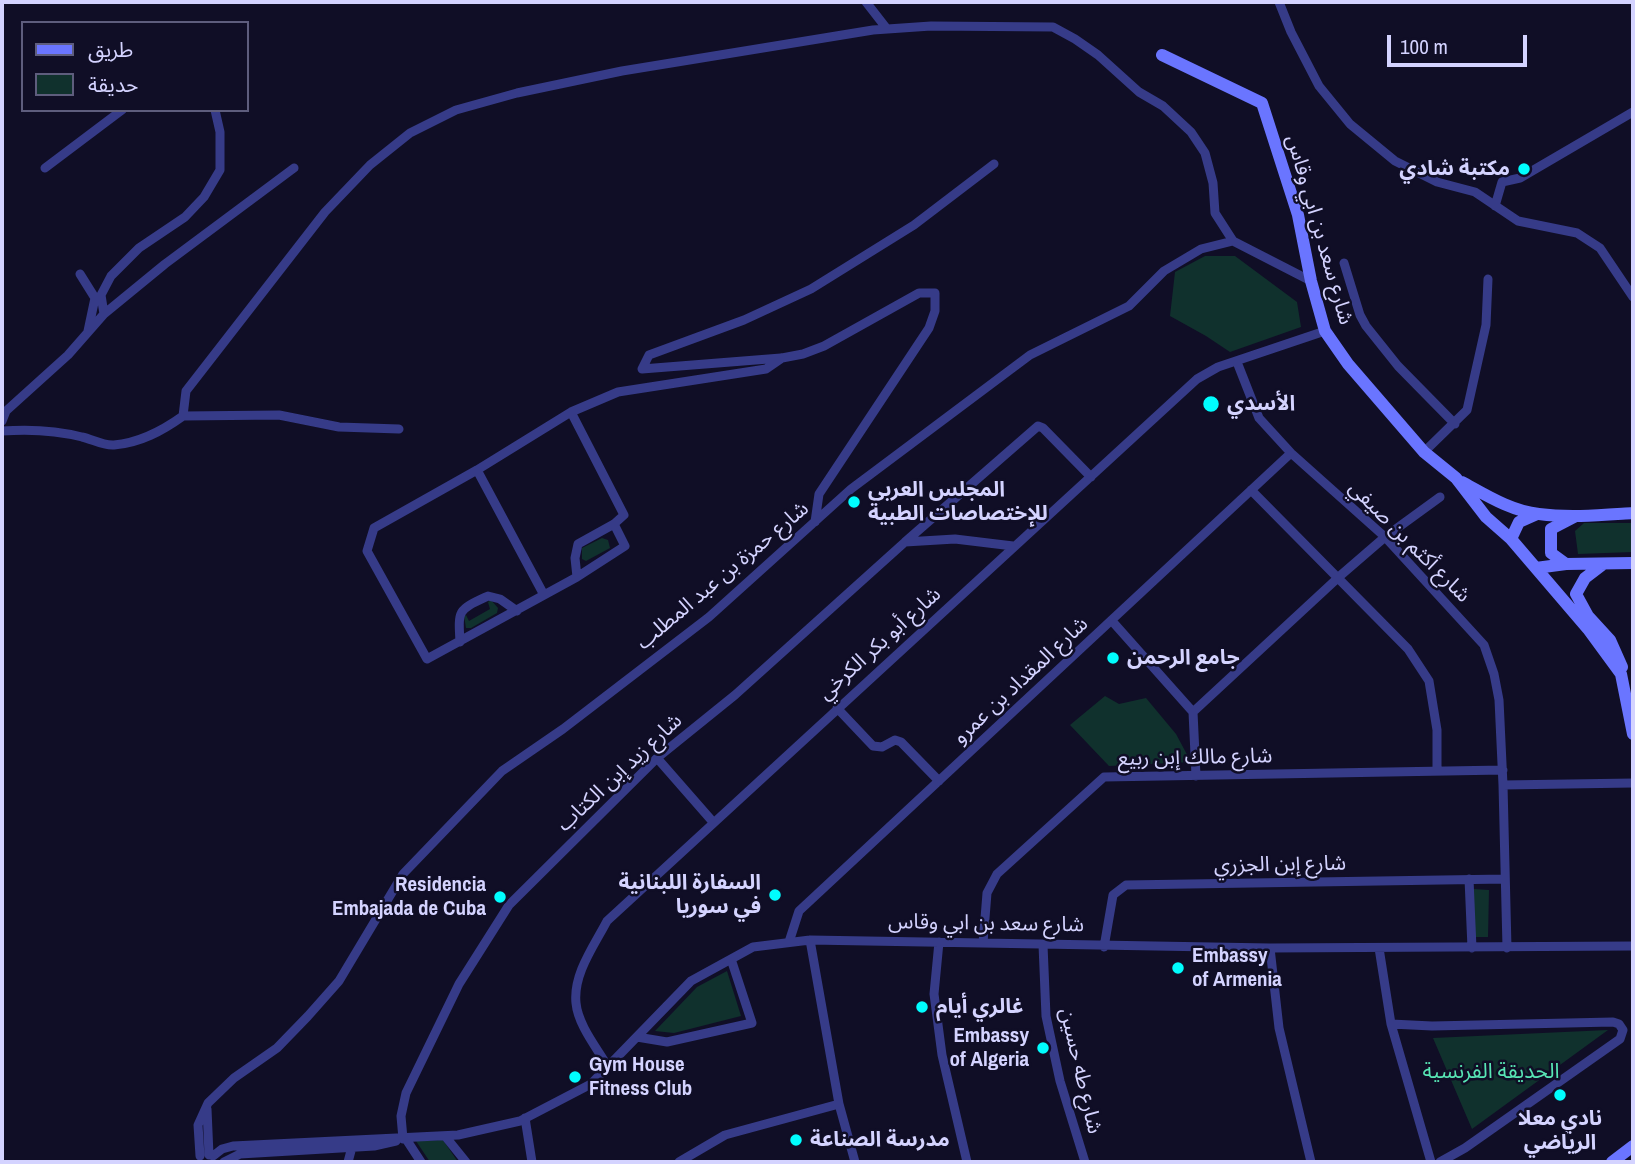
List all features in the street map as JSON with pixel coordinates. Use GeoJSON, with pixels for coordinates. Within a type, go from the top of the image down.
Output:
{"type":"FeatureCollection","features":[{"type":"Feature","properties":{"kind":"street"},"geometry":{"type":"LineString","coordinates":[[866,2],[887,29]]}},
{"type":"Feature","properties":{"kind":"street"},"geometry":{"type":"LineString","coordinates":[[1279,2],[1319,86],[1350,124],[1395,160],[1437,182],[1475,192],[1518,220],[1577,233],[1600,248],[1633,297]]}},
{"type":"Feature","properties":{"kind":"street"},"geometry":{"type":"LineString","coordinates":[[183,416],[186,391],[309,231],[370,165],[410,133],[456,110],[517,93],[622,71],[887,29],[931,26],[1053,27],[1075,39],[1098,55],[1139,92],[1163,106],[1191,132],[1205,153],[1213,183],[1215,213],[1233,241],[1311,281]]}},
{"type":"Feature","properties":{"kind":"street","name":"شارع سعد بن ابي وقاس"},"geometry":{"type":"LineString","coordinates":[[1162,55],[1262,103],[1298,215],[1311,281],[1325,331],[1348,363],[1424,452],[1456,478],[1486,517],[1511,539],[1588,629],[1621,674],[1633,734]]}},
{"type":"Feature","properties":{"kind":"street"},"geometry":{"type":"LineString","coordinates":[[46,168],[119,112]]}},
{"type":"Feature","properties":{"kind":"street"},"geometry":{"type":"LineString","coordinates":[[104,314],[101,295],[111,276],[139,248],[185,217],[204,197],[220,170],[220,132],[215,112]]}},
{"type":"Feature","properties":{"kind":"street"},"geometry":{"type":"LineString","coordinates":[[1495,206],[1502,182],[1520,178],[1633,112]]}},
{"type":"Feature","properties":{"kind":"street"},"geometry":{"type":"LineString","coordinates":[[815,522],[819,494],[929,328],[935,311],[935,293],[919,293],[824,346],[803,354],[642,369],[649,355],[744,320],[811,289],[914,225],[994,164]]}},
{"type":"Feature","properties":{"kind":"street"},"geometry":{"type":"LineString","coordinates":[[2,421],[6,411],[68,355],[104,314],[165,264],[294,168]]}},
{"type":"Feature","properties":{"kind":"street","name":"شارع حمزة بن عبد المطلب"},"geometry":{"type":"LineString","coordinates":[[210,1159],[198,1125],[208,1103],[234,1078],[276,1048],[339,981],[403,874],[502,771],[562,729],[709,617],[851,489],[1030,355],[1129,306],[1164,271],[1201,249],[1233,241]]}},
{"type":"Feature","properties":{"kind":"street"},"geometry":{"type":"LineString","coordinates":[[1345,263],[1360,315],[1366,326],[1398,366],[1455,424]]}},
{"type":"Feature","properties":{"kind":"street"},"geometry":{"type":"LineString","coordinates":[[80,274],[95,298],[88,332]]}},
{"type":"Feature","properties":{"kind":"street"},"geometry":{"type":"LineString","coordinates":[[1424,452],[1467,410],[1486,325],[1488,279]]}},
{"type":"Feature","properties":{"kind":"street","name":"شارع أبو بكر الكرخي"},"geometry":{"type":"LineString","coordinates":[[608,1067],[583,1024],[576,1004],[579,974],[607,921],[1196,379],[1218,367],[1325,331]]}},
{"type":"Feature","properties":{"kind":"street"},"geometry":{"type":"LineString","coordinates":[[614,524],[625,546],[577,577],[427,659],[367,551],[374,528],[477,470],[571,412],[618,392],[766,369],[782,358]]}},
{"type":"Feature","properties":{"kind":"street","name":"شارع أكثم بن صيفي"},"geometry":{"type":"LineString","coordinates":[[1237,362],[1259,418],[1291,453],[1385,537],[1484,645],[1499,700],[1507,948]]}},
{"type":"Feature","properties":{"kind":"street"},"geometry":{"type":"LineString","coordinates":[[571,412],[624,515],[614,524],[578,544],[575,558],[577,577]]}},
{"type":"Feature","properties":{"kind":"street"},"geometry":{"type":"LineString","coordinates":[[2,431],[31,429],[81,436],[110,445],[138,441],[165,429],[183,416],[279,415],[340,428],[399,429]]}},
{"type":"Feature","properties":{"kind":"street","name":"شارع زيد إبن الكتاب"},"geometry":{"type":"LineString","coordinates":[[403,1139],[401,1116],[407,1093],[459,984],[509,905],[657,758],[735,695],[1038,426],[1091,477]]}},
{"type":"Feature","properties":{"kind":"street","name":"شارع المقداد بن عمرو"},"geometry":{"type":"LineString","coordinates":[[789,942],[799,911],[1291,453]]}},
{"type":"Feature","properties":{"kind":"street"},"geometry":{"type":"LineString","coordinates":[[477,470],[544,595]]}},
{"type":"Feature","properties":{"kind":"street"},"geometry":{"type":"LineString","coordinates":[[1456,478],[1496,501],[1537,514],[1576,516],[1633,513]]}},
{"type":"Feature","properties":{"kind":"street"},"geometry":{"type":"LineString","coordinates":[[1251,490],[1408,649],[1429,681],[1437,730],[1437,770]]}},
{"type":"Feature","properties":{"kind":"street"},"geometry":{"type":"LineString","coordinates":[[1193,712],[1339,577],[1385,537],[1440,497]]}},
{"type":"Feature","properties":{"kind":"street"},"geometry":{"type":"LineString","coordinates":[[1511,539],[1519,522],[1537,514]]}},
{"type":"Feature","properties":{"kind":"street"},"geometry":{"type":"LineString","coordinates":[[1566,564],[1550,553],[1550,529],[1576,516]]}},
{"type":"Feature","properties":{"kind":"street"},"geometry":{"type":"LineString","coordinates":[[905,542],[956,539],[1013,546]]}},
{"type":"Feature","properties":{"kind":"street"},"geometry":{"type":"LineString","coordinates":[[1536,568],[1566,564],[1633,563]]}},
{"type":"Feature","properties":{"kind":"street"},"geometry":{"type":"LineString","coordinates":[[1602,565],[1585,578],[1576,594],[1588,616],[1610,640],[1633,693]]}},
{"type":"Feature","properties":{"kind":"street"},"geometry":{"type":"LineString","coordinates":[[460,642],[459,618],[465,606],[488,596],[500,599],[517,611]]}},
{"type":"Feature","properties":{"kind":"street"},"geometry":{"type":"LineString","coordinates":[[1112,621],[1193,712],[1196,775]]}},
{"type":"Feature","properties":{"kind":"street"},"geometry":{"type":"LineString","coordinates":[[837,708],[873,746],[882,747],[895,740],[901,742],[939,781]]}},
{"type":"Feature","properties":{"kind":"street"},"geometry":{"type":"LineString","coordinates":[[657,758],[713,822]]}},
{"type":"Feature","properties":{"kind":"street","name":"شارع مالك إبن ربيع"},"geometry":{"type":"LineString","coordinates":[[983,943],[987,893],[997,874],[1104,777],[1503,770]]}},
{"type":"Feature","properties":{"kind":"street"},"geometry":{"type":"LineString","coordinates":[[1503,785],[1633,783]]}},
{"type":"Feature","properties":{"kind":"street"},"geometry":{"type":"LineString","coordinates":[[1469,879],[1472,948]]}},
{"type":"Feature","properties":{"kind":"street","name":"شارع إبن الجزري"},"geometry":{"type":"LineString","coordinates":[[1104,947],[1112,895],[1126,885],[1505,879]]}},
{"type":"Feature","properties":{"kind":"street"},"geometry":{"type":"LineString","coordinates":[[810,940],[839,1104],[855,1162]]}},
{"type":"Feature","properties":{"kind":"street","name":"شارع سعد بن ابي وقاس"},"geometry":{"type":"LineString","coordinates":[[210,1159],[222,1149],[233,1146],[458,1135],[525,1118],[591,1084],[691,981],[753,947],[810,940],[1104,947],[1633,946]]}},
{"type":"Feature","properties":{"kind":"street"},"geometry":{"type":"LineString","coordinates":[[939,942],[934,994],[942,1055],[967,1162]]}},
{"type":"Feature","properties":{"kind":"street","name":"شارع طه حسين"},"geometry":{"type":"LineString","coordinates":[[1043,945],[1046,1016],[1060,1082],[1085,1162]]}},
{"type":"Feature","properties":{"kind":"street"},"geometry":{"type":"LineString","coordinates":[[1270,948],[1279,1028],[1311,1162]]}},
{"type":"Feature","properties":{"kind":"street"},"geometry":{"type":"LineString","coordinates":[[1379,948],[1391,1024],[1431,1162]]}},
{"type":"Feature","properties":{"kind":"street"},"geometry":{"type":"LineString","coordinates":[[637,1037],[667,1042],[752,1023],[732,959]]}},
{"type":"Feature","properties":{"kind":"street"},"geometry":{"type":"LineString","coordinates":[[1391,1024],[1432,1026],[1613,1022],[1619,1024],[1623,1030],[1620,1039],[1465,1148],[1440,1162]]}},
{"type":"Feature","properties":{"kind":"street"},"geometry":{"type":"LineString","coordinates":[[679,1162],[725,1135],[839,1104]]}},
{"type":"Feature","properties":{"kind":"street"},"geometry":{"type":"LineString","coordinates":[[525,1118],[532,1162]]}},
{"type":"Feature","properties":{"kind":"street"},"geometry":{"type":"LineString","coordinates":[[445,1136],[466,1162]]}},
{"type":"Feature","properties":{"kind":"street"},"geometry":{"type":"LineString","coordinates":[[403,1139],[421,1162]]}},
{"type":"Feature","properties":{"kind":"street","name":"شارع سعد بن ابي وقاس"},"geometry":{"type":"LineString","coordinates":[[210,1159],[240,1154],[279,1157],[380,1145],[403,1139]]}},
{"type":"Feature","properties":{"kind":"street"},"geometry":{"type":"LineString","coordinates":[[1612,1162],[1633,1146]]}},
{"type":"Feature","properties":{"kind":"street"},"geometry":{"type":"LineString","coordinates":[[348,1162],[352,1147]]}},
{"type":"Feature","properties":{"kind":"green space"},"geometry":{"type":"Polygon","coordinates":[[[1205,256],[1235,256],[1297,302],[1301,327],[1230,352],[1170,316],[1175,272],[1205,256]]]}},
{"type":"Feature","properties":{"kind":"green space"},"geometry":{"type":"Polygon","coordinates":[[[1584,523],[1633,523],[1633,552],[1578,554],[1575,531],[1584,523]]]}},
{"type":"Feature","properties":{"kind":"green space"},"geometry":{"type":"Polygon","coordinates":[[[602,538],[608,540],[610,548],[586,561],[582,559],[582,548],[602,538]]]}},
{"type":"Feature","properties":{"kind":"green space"},"geometry":{"type":"Polygon","coordinates":[[[491,600],[498,608],[497,613],[471,628],[466,628],[464,616],[466,615],[469,621],[490,609],[488,602],[491,600]]]}},
{"type":"Feature","properties":{"kind":"green space"},"geometry":{"type":"Polygon","coordinates":[[[1105,696],[1119,704],[1146,698],[1176,734],[1191,762],[1109,766],[1070,725],[1105,696]]]}},
{"type":"Feature","properties":{"kind":"green space"},"geometry":{"type":"Polygon","coordinates":[[[1473,889],[1489,890],[1488,937],[1474,937],[1473,889]]]}},
{"type":"Feature","properties":{"kind":"green space"},"geometry":{"type":"Polygon","coordinates":[[[727,971],[741,1016],[674,1033],[655,1031],[697,987],[727,971]]]}},
{"type":"Feature","properties":{"kind":"green space","name":"الحديقة الفرنسية"},"geometry":{"type":"Polygon","coordinates":[[[1608,1030],[1472,1129],[1433,1038],[1608,1030]]]}},
{"type":"Feature","properties":{"kind":"green space"},"geometry":{"type":"Polygon","coordinates":[[[443,1140],[458,1162],[430,1162],[416,1141],[443,1140]]]}},
{"type":"Feature","properties":{"kind":"place","name":"مكتبة شادي"},"geometry":{"type":"Point","coordinates":[1524,169]}},
{"type":"Feature","properties":{"kind":"place","name":"الأسدي"},"geometry":{"type":"Point","coordinates":[1211,404]}},
{"type":"Feature","properties":{"kind":"place","name":"المجلس العربي للإختصاصات الطبية"},"geometry":{"type":"Point","coordinates":[854,502]}},
{"type":"Feature","properties":{"kind":"place","name":"جامع الرحمن"},"geometry":{"type":"Point","coordinates":[1113,658]}},
{"type":"Feature","properties":{"kind":"place","name":"السفارة اللبنانية في سوريا"},"geometry":{"type":"Point","coordinates":[775,895]}},
{"type":"Feature","properties":{"kind":"place","name":"Residencia Embajada de Cuba"},"geometry":{"type":"Point","coordinates":[500,897]}},
{"type":"Feature","properties":{"kind":"place","name":"Embassy of Armenia"},"geometry":{"type":"Point","coordinates":[1178,968]}},
{"type":"Feature","properties":{"kind":"place","name":"غالري أيام"},"geometry":{"type":"Point","coordinates":[922,1007]}},
{"type":"Feature","properties":{"kind":"place","name":"Embassy of Algeria"},"geometry":{"type":"Point","coordinates":[1043,1048]}},
{"type":"Feature","properties":{"kind":"place","name":"Gym House Fitness Club"},"geometry":{"type":"Point","coordinates":[575,1077]}},
{"type":"Feature","properties":{"kind":"place","name":"نادي معلا الرياضي"},"geometry":{"type":"Point","coordinates":[1560,1095]}},
{"type":"Feature","properties":{"kind":"place","name":"مدرسة الصناعة"},"geometry":{"type":"Point","coordinates":[796,1140]}}]}
